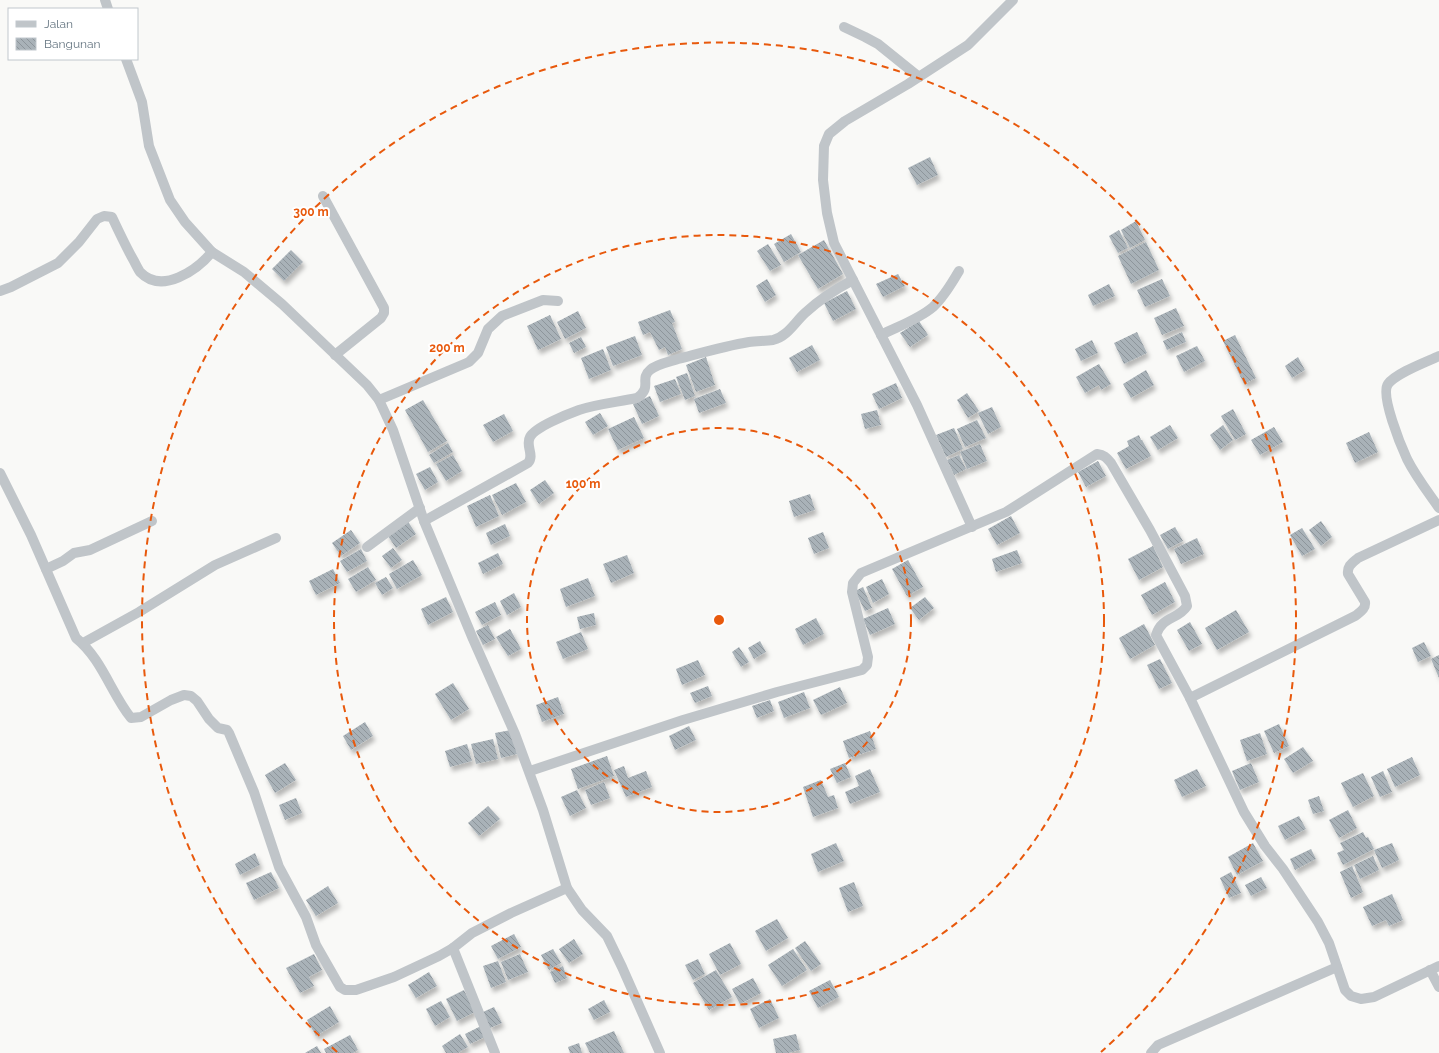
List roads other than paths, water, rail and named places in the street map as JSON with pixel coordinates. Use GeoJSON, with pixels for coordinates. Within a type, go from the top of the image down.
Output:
{"type":"FeatureCollection","features":[{"type":"Feature","properties":{"kind":"street"},"geometry":{"type":"LineString","coordinates":[[972,526],[917,404],[834,243],[827,213],[823,180],[824,146],[829,134],[845,121],[919,77],[968,45],[1013,0]]}},
{"type":"Feature","properties":{"kind":"street"},"geometry":{"type":"LineString","coordinates":[[844,28],[865,36],[878,44],[919,77]]}},
{"type":"Feature","properties":{"kind":"street"},"geometry":{"type":"LineString","coordinates":[[126,60],[142,102],[149,146],[167,192],[185,222],[212,252],[244,272],[282,304],[367,385],[379,400],[393,430],[424,521],[530,771],[567,888],[582,910],[607,936],[660,1053]]}},
{"type":"Feature","properties":{"kind":"street"},"geometry":{"type":"LineString","coordinates":[[323,196],[384,308],[384,313],[381,318],[335,355]]}},
{"type":"Feature","properties":{"kind":"street"},"geometry":{"type":"LineString","coordinates":[[0,291],[58,263],[79,242],[97,219],[104,216],[112,217],[129,252],[141,272],[150,278],[161,281],[175,279],[186,274],[205,260],[212,252]]}},
{"type":"Feature","properties":{"kind":"street"},"geometry":{"type":"LineString","coordinates":[[881,335],[917,318],[934,306],[950,287],[960,271]]}},
{"type":"Feature","properties":{"kind":"street"},"geometry":{"type":"LineString","coordinates":[[424,521],[528,463],[531,456],[528,445],[530,437],[538,428],[579,410],[637,398],[644,394],[645,376],[649,370],[658,365],[714,349],[750,342],[773,340],[782,336],[805,313],[829,293],[853,280]]}},
{"type":"Feature","properties":{"kind":"street"},"geometry":{"type":"LineString","coordinates":[[379,400],[469,362],[478,353],[488,329],[502,316],[543,300],[558,301]]}},
{"type":"Feature","properties":{"kind":"street"},"geometry":{"type":"LineString","coordinates":[[1439,356],[1404,372],[1391,381],[1385,390],[1390,412],[1407,459],[1421,483],[1439,508]]}},
{"type":"Feature","properties":{"kind":"street"},"geometry":{"type":"LineString","coordinates":[[530,771],[777,692],[862,670],[868,665],[868,658],[852,592],[855,578],[861,573],[1006,512],[1096,454],[1106,457],[1150,530],[1185,596],[1187,606],[1184,612],[1164,622],[1158,627],[1156,635],[1190,698],[1244,812],[1265,846],[1318,922],[1329,943],[1345,990],[1351,996],[1361,999],[1374,997],[1434,968],[1439,987]]}},
{"type":"Feature","properties":{"kind":"street"},"geometry":{"type":"LineString","coordinates":[[0,474],[31,535],[76,638],[83,643],[96,660],[123,708],[131,718],[141,717],[171,700],[184,695],[191,696],[198,701],[209,719],[218,728],[227,730],[229,733],[254,792],[279,867],[306,917],[316,945],[340,987],[345,990],[356,990],[394,977],[453,948],[472,933],[504,916],[567,888]]}},
{"type":"Feature","properties":{"kind":"street"},"geometry":{"type":"LineString","coordinates":[[367,547],[420,508]]}},
{"type":"Feature","properties":{"kind":"street"},"geometry":{"type":"LineString","coordinates":[[1190,698],[1355,616],[1362,611],[1365,602],[1348,574],[1351,564],[1358,558],[1439,520]]}},
{"type":"Feature","properties":{"kind":"street"},"geometry":{"type":"LineString","coordinates":[[46,568],[64,561],[74,553],[90,550],[152,521]]}},
{"type":"Feature","properties":{"kind":"street"},"geometry":{"type":"LineString","coordinates":[[83,643],[138,612],[215,565],[276,538]]}},
{"type":"Feature","properties":{"kind":"street"},"geometry":{"type":"LineString","coordinates":[[453,948],[495,1053]]}},
{"type":"Feature","properties":{"kind":"street"},"geometry":{"type":"LineString","coordinates":[[1151,1053],[1158,1045],[1337,967]]}}]}
